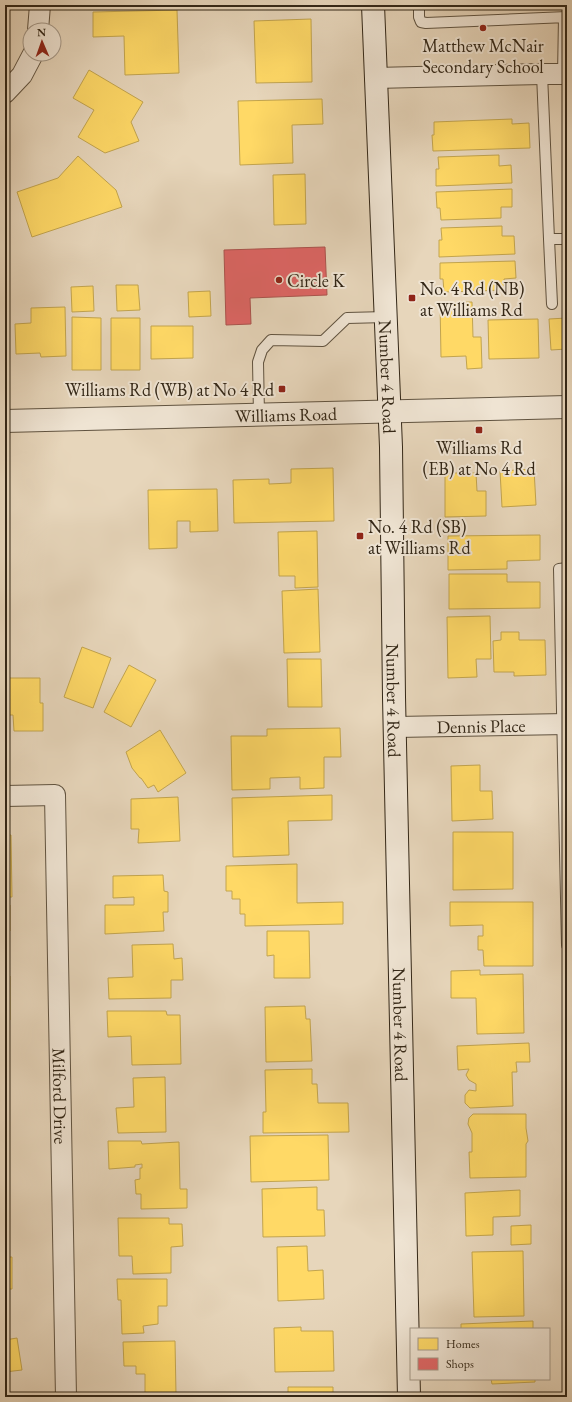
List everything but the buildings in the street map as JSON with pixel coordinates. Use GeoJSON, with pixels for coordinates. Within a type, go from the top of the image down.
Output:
{"type":"FeatureCollection","features":[{"type":"Feature","properties":{"kind":"main road","name":"Number 4 Road"},"geometry":{"type":"LineString","coordinates":[[373,5],[389,411],[409,1397]]}},
{"type":"Feature","properties":{"kind":"main road","name":"Williams Road"},"geometry":{"type":"LineString","coordinates":[[5,421],[567,407]]}},
{"type":"Feature","properties":{"kind":"street"},"geometry":{"type":"LineString","coordinates":[[39,22],[40,5]]}},
{"type":"Feature","properties":{"kind":"street"},"geometry":{"type":"LineString","coordinates":[[5,92],[22,75],[29,62]]}},
{"type":"Feature","properties":{"kind":"street"},"geometry":{"type":"LineString","coordinates":[[375,78],[565,74]]}},
{"type":"Feature","properties":{"kind":"street","name":"Dennis Place"},"geometry":{"type":"LineString","coordinates":[[396,727],[565,724]]}},
{"type":"Feature","properties":{"kind":"street","name":"Milford Drive"},"geometry":{"type":"LineString","coordinates":[[5,796],[55,795],[66,1397]]}},
{"type":"Feature","properties":{"kind":"lane"},"geometry":{"type":"LineString","coordinates":[[419,5],[419,17],[421,22],[426,24],[565,17],[565,74]]}},
{"type":"Feature","properties":{"kind":"lane"},"geometry":{"type":"LineString","coordinates":[[542,74],[552,304]]}},
{"type":"Feature","properties":{"kind":"lane"},"geometry":{"type":"LineString","coordinates":[[549,239],[567,239]]}},
{"type":"Feature","properties":{"kind":"lane"},"geometry":{"type":"LineString","coordinates":[[260,415],[258,362],[262,350],[271,340],[323,341],[347,318],[386,317]]}},
{"type":"Feature","properties":{"kind":"lane"},"geometry":{"type":"LineString","coordinates":[[567,568],[559,568],[565,724],[567,945]]}},
{"type":"Feature","properties":{"kind":"place","name":"Matthew McNair Secondary School"},"geometry":{"type":"Point","coordinates":[483,28]}},
{"type":"Feature","properties":{"kind":"place","name":"Circle K"},"geometry":{"type":"Point","coordinates":[279,280]}},
{"type":"Feature","properties":{"kind":"place","name":"No. 4 Rd (NB) at Williams Rd"},"geometry":{"type":"Point","coordinates":[412,298]}},
{"type":"Feature","properties":{"kind":"place","name":"Williams Rd (WB) at No 4 Rd"},"geometry":{"type":"Point","coordinates":[282,389]}},
{"type":"Feature","properties":{"kind":"place","name":"Williams Rd (EB) at No 4 Rd"},"geometry":{"type":"Point","coordinates":[479,430]}},
{"type":"Feature","properties":{"kind":"place","name":"No. 4 Rd (SB) at Williams Rd"},"geometry":{"type":"Point","coordinates":[360,536]}}]}
